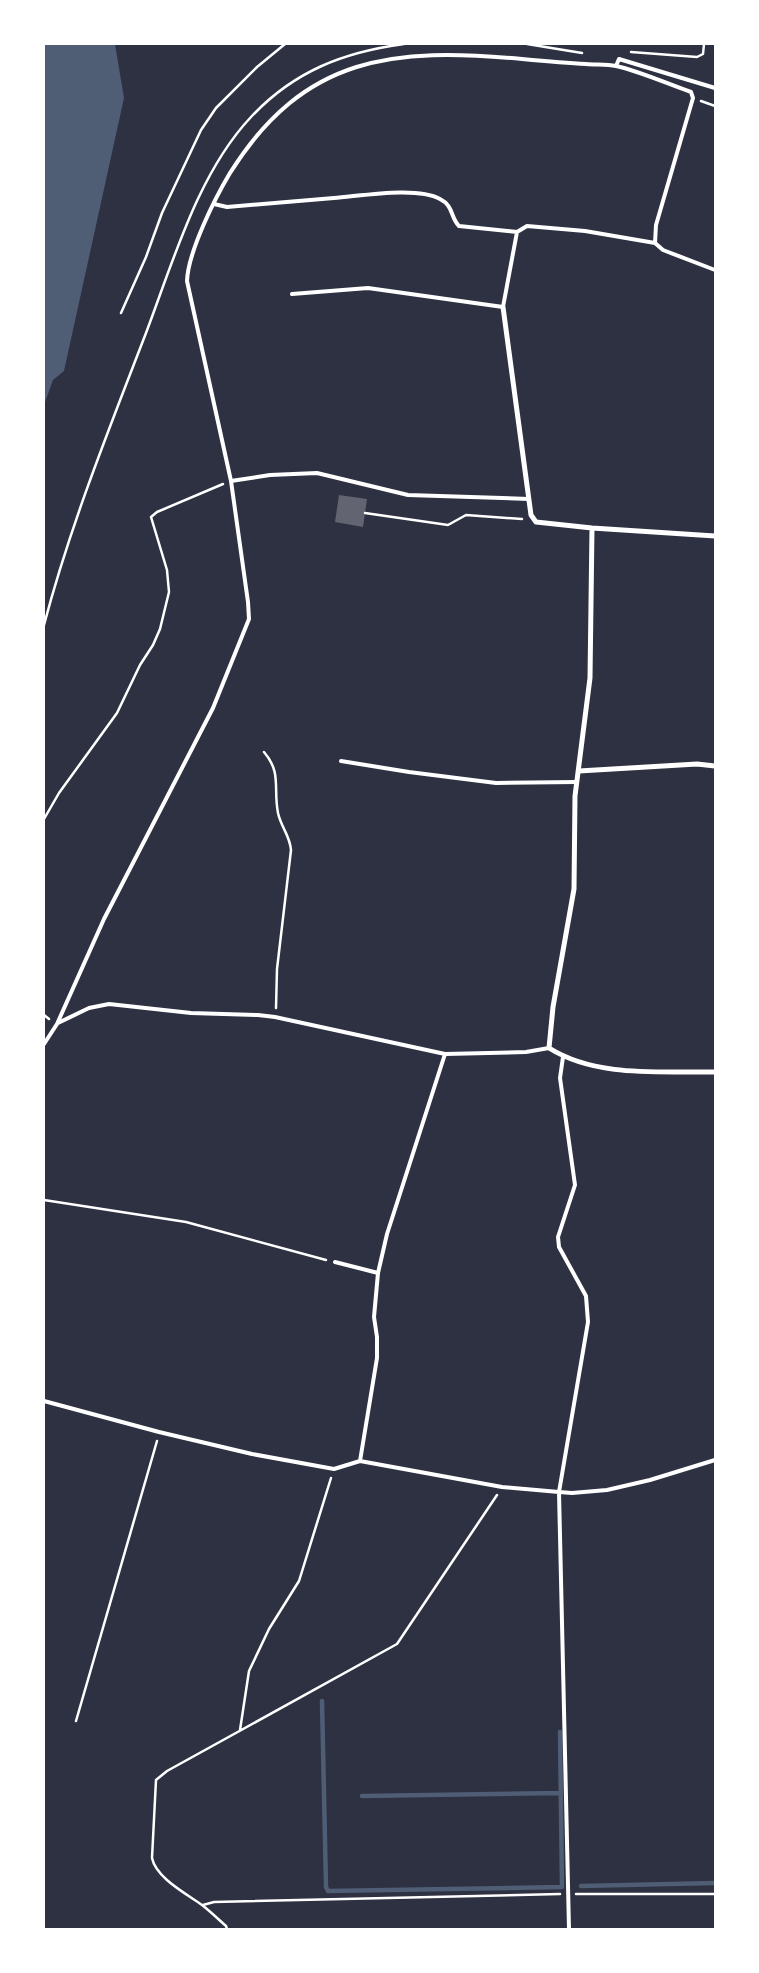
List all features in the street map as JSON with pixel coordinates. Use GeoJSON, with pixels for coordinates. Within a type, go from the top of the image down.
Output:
{"type":"FeatureCollection","features":[{"type":"Feature","properties":{"kind":"street"},"geometry":{"type":"LineString","coordinates":[[503,307],[531,515],[536,522],[592,528],[715,536]]}},
{"type":"Feature","properties":{"kind":"street"},"geometry":{"type":"LineString","coordinates":[[592,528],[590,678],[574,820],[574,889],[549,1048],[563,1057],[589,1066],[632,1071],[715,1072]]}},
{"type":"Feature","properties":{"kind":"street"},"geometry":{"type":"LineString","coordinates":[[579,771],[697,764],[715,766]]}},
{"type":"Feature","properties":{"kind":"lane"},"geometry":{"type":"LineString","coordinates":[[44,1044],[57,1024],[104,919],[213,708],[249,619],[231,480],[187,281],[188,267],[220,190],[256,136],[277,113],[312,86],[342,72],[397,57],[466,54],[616,66],[691,92],[693,98],[656,225],[655,243]]}},
{"type":"Feature","properties":{"kind":"lane"},"geometry":{"type":"LineString","coordinates":[[616,66],[619,59],[715,88]]}},
{"type":"Feature","properties":{"kind":"lane"},"geometry":{"type":"LineString","coordinates":[[214,204],[227,207],[395,193],[423,194],[442,199],[450,205],[455,222],[459,226],[517,232],[527,226],[585,231],[655,243],[663,250],[715,270]]}},
{"type":"Feature","properties":{"kind":"lane"},"geometry":{"type":"LineString","coordinates":[[292,294],[368,288],[503,307],[517,232]]}},
{"type":"Feature","properties":{"kind":"lane"},"geometry":{"type":"LineString","coordinates":[[231,480],[316,473],[408,495],[529,499]]}},
{"type":"Feature","properties":{"kind":"lane"},"geometry":{"type":"LineString","coordinates":[[342,761],[496,783],[577,782]]}},
{"type":"Feature","properties":{"kind":"lane"},"geometry":{"type":"LineString","coordinates":[[57,1024],[89,1008],[108,1004],[191,1013],[275,1017],[445,1054],[526,1052],[549,1048]]}},
{"type":"Feature","properties":{"kind":"lane"},"geometry":{"type":"LineString","coordinates":[[360,1461],[377,1358],[377,1337],[374,1317],[378,1273],[387,1234],[445,1054]]}},
{"type":"Feature","properties":{"kind":"lane"},"geometry":{"type":"LineString","coordinates":[[563,1057],[560,1078],[576,1185],[558,1237],[559,1247],[586,1296],[588,1322],[559,1492],[569,1929]]}},
{"type":"Feature","properties":{"kind":"lane"},"geometry":{"type":"LineString","coordinates":[[335,1262],[378,1273]]}},
{"type":"Feature","properties":{"kind":"lane"},"geometry":{"type":"LineString","coordinates":[[44,1401],[159,1432],[252,1454],[334,1468],[360,1461],[502,1487],[572,1493],[607,1490],[650,1480],[715,1460]]}},
{"type":"Feature","properties":{"kind":"path"},"geometry":{"type":"LineString","coordinates":[[121,313],[146,257],[162,213],[201,130],[216,108],[257,66],[284,44]]}},
{"type":"Feature","properties":{"kind":"path"},"geometry":{"type":"LineString","coordinates":[[527,44],[589,54]]}},
{"type":"Feature","properties":{"kind":"path"},"geometry":{"type":"LineString","coordinates":[[619,59],[627,51],[697,57],[703,54],[704,44]]}},
{"type":"Feature","properties":{"kind":"path"},"geometry":{"type":"LineString","coordinates":[[693,98],[715,106]]}},
{"type":"Feature","properties":{"kind":"path"},"geometry":{"type":"LineString","coordinates":[[44,819],[59,794],[117,713],[160,629],[168,592],[167,570],[151,517],[157,512],[231,480]]}},
{"type":"Feature","properties":{"kind":"path"},"geometry":{"type":"LineString","coordinates":[[365,513],[448,525],[466,515],[536,522]]}},
{"type":"Feature","properties":{"kind":"path"},"geometry":{"type":"LineString","coordinates":[[264,752],[273,763],[278,815],[290,840],[291,850],[277,969],[275,1017]]}},
{"type":"Feature","properties":{"kind":"path"},"geometry":{"type":"LineString","coordinates":[[44,1200],[186,1222],[335,1262]]}},
{"type":"Feature","properties":{"kind":"path"},"geometry":{"type":"LineString","coordinates":[[76,1721],[159,1432]]}},
{"type":"Feature","properties":{"kind":"path"},"geometry":{"type":"LineString","coordinates":[[240,1730],[249,1671],[268,1629],[299,1581],[334,1468]]}},
{"type":"Feature","properties":{"kind":"path"},"geometry":{"type":"LineString","coordinates":[[227,1929],[202,1905],[184,1894],[154,1866],[152,1858],[156,1780],[168,1771],[240,1730],[397,1644],[502,1487]]}},
{"type":"Feature","properties":{"kind":"path"},"geometry":{"type":"LineString","coordinates":[[202,1905],[214,1902],[568,1894],[715,1894]]}},
{"type":"Feature","properties":{"kind":"water"},"geometry":{"type":"Polygon","coordinates":[[[44,44],[115,44],[124,98],[64,371],[53,380],[44,405],[44,44]]]}},
{"type":"Feature","properties":{"kind":"building"},"geometry":{"type":"Polygon","coordinates":[[[339,495],[367,499],[363,527],[335,522],[339,495]]]}},
{"type":"Feature","properties":{"kind":"waterway"},"geometry":{"type":"LineString","coordinates":[[322,1701],[326,1887],[328,1891],[562,1887],[560,1732]]}},
{"type":"Feature","properties":{"kind":"waterway"},"geometry":{"type":"LineString","coordinates":[[362,1796],[561,1793]]}},
{"type":"Feature","properties":{"kind":"waterway"},"geometry":{"type":"LineString","coordinates":[[581,1886],[715,1883]]}}]}
